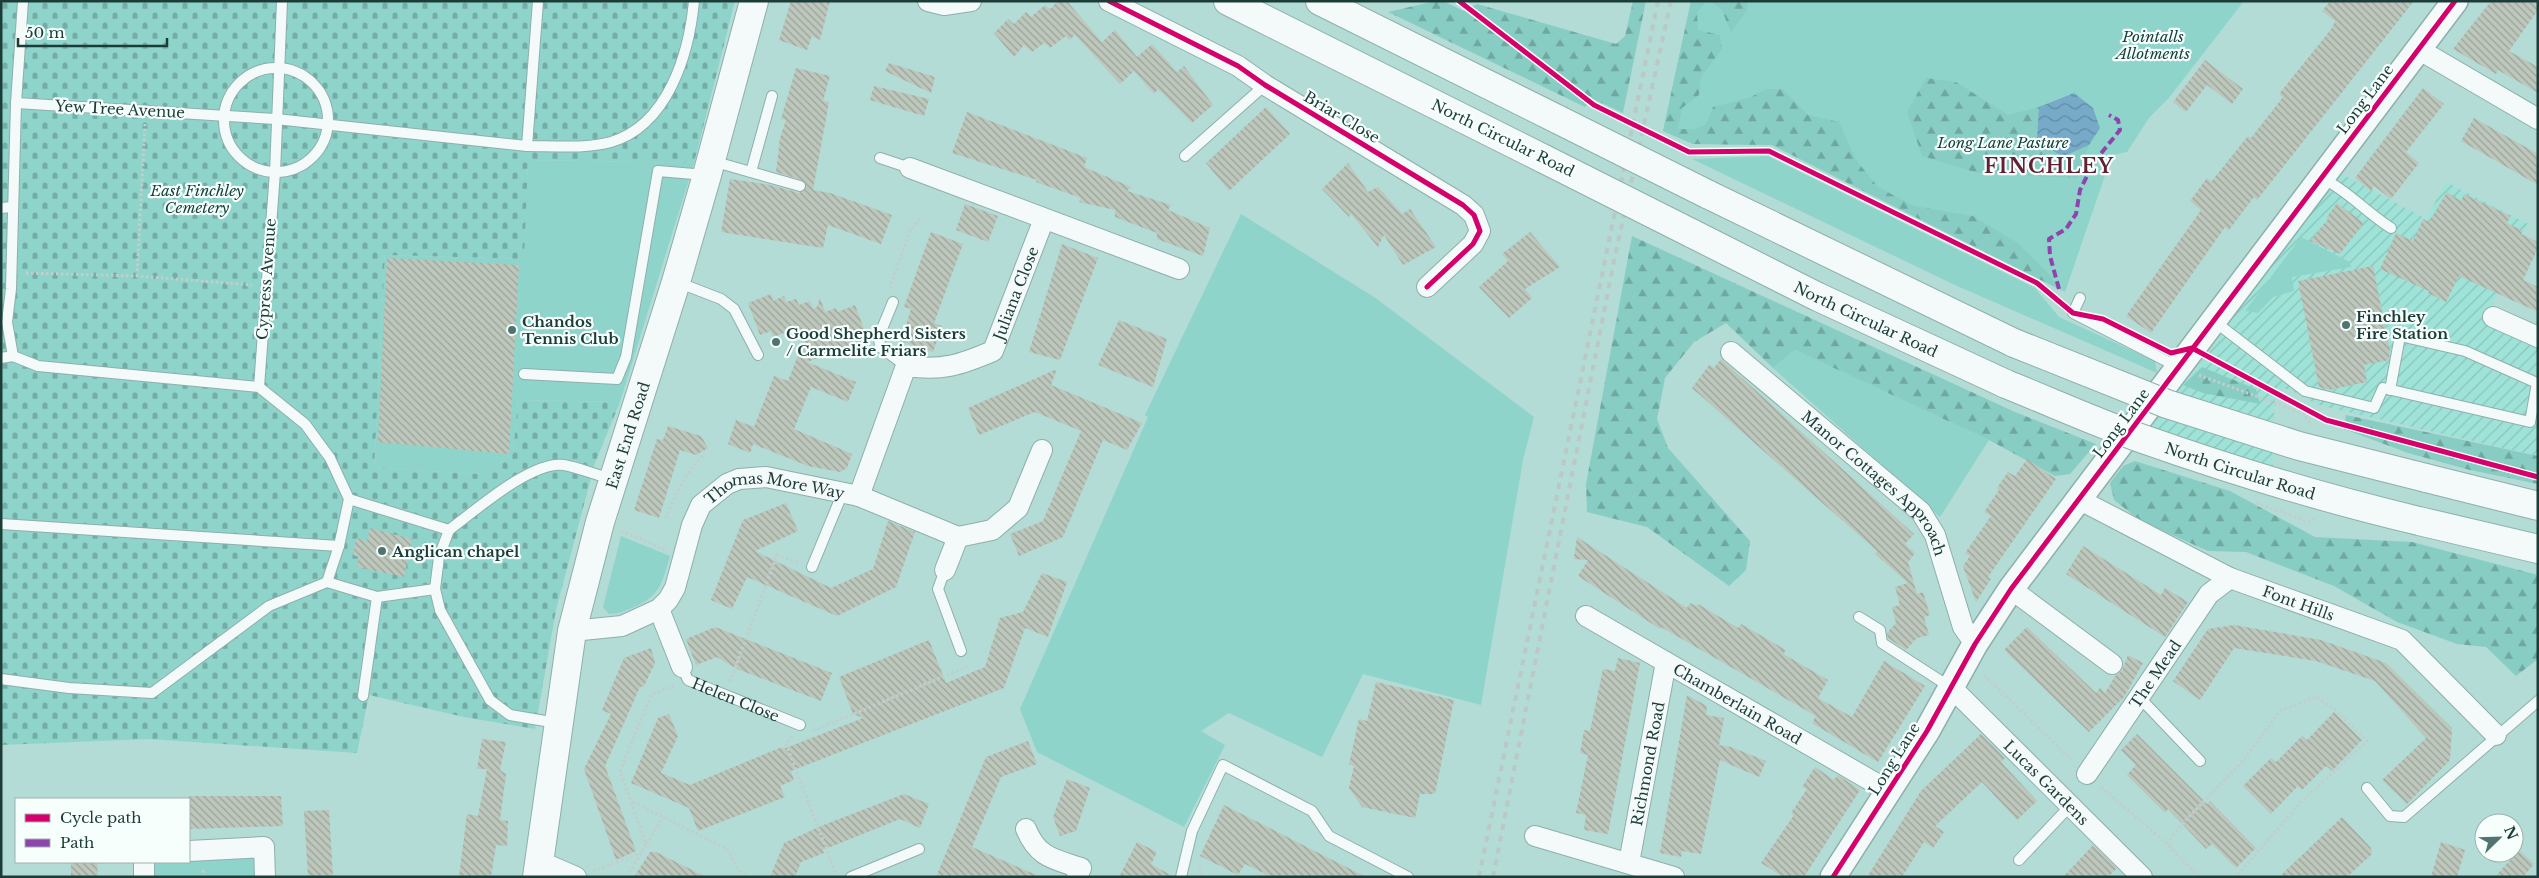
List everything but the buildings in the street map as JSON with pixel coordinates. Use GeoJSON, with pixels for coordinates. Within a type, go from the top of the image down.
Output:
{"type":"FeatureCollection","features":[{"type":"Feature","properties":{"kind":"main road","name":"East End Road"},"geometry":{"type":"LineString","coordinates":[[538,869],[572,631],[600,522],[676,282],[754,1]]}},
{"type":"Feature","properties":{"kind":"main road","name":"North Circular Road"},"geometry":{"type":"LineString","coordinates":[[1228,1],[1818,297],[2006,384],[2141,438],[2272,483],[2538,549]]}},
{"type":"Feature","properties":{"kind":"main road"},"geometry":{"type":"LineString","coordinates":[[1320,1],[1707,194],[2014,344],[2167,404],[2330,454],[2538,506]]}},
{"type":"Feature","properties":{"kind":"street"},"geometry":{"type":"LineString","coordinates":[[928,1],[944,5],[971,1]]}},
{"type":"Feature","properties":{"kind":"street","name":"Briar Close"},"geometry":{"type":"LineString","coordinates":[[1109,1],[1238,66],[1266,85],[1464,205],[1474,215],[1480,231],[1473,244],[1427,287]]}},
{"type":"Feature","properties":{"kind":"street","name":"Long Lane"},"geometry":{"type":"LineString","coordinates":[[1833,877],[1927,731],[1975,644],[2011,589],[2455,1]]}},
{"type":"Feature","properties":{"kind":"street"},"geometry":{"type":"LineString","coordinates":[[2418,49],[2538,119]]}},
{"type":"Feature","properties":{"kind":"street"},"geometry":{"type":"LineString","coordinates":[[910,168],[1179,269]]}},
{"type":"Feature","properties":{"kind":"street","name":"Juliana Close"},"geometry":{"type":"LineString","coordinates":[[906,366],[932,370],[960,365],[994,351],[1044,219]]}},
{"type":"Feature","properties":{"kind":"street"},"geometry":{"type":"LineString","coordinates":[[2493,317],[2538,337]]}},
{"type":"Feature","properties":{"kind":"street","name":"Manor Cottages Approach"},"geometry":{"type":"LineString","coordinates":[[1731,352],[1921,512],[1935,535],[1963,626],[1975,644]]}},
{"type":"Feature","properties":{"kind":"street"},"geometry":{"type":"LineString","coordinates":[[851,494],[906,366]]}},
{"type":"Feature","properties":{"kind":"street"},"geometry":{"type":"LineString","coordinates":[[945,570],[958,537],[992,530],[1018,508],[1042,450]]}},
{"type":"Feature","properties":{"kind":"street","name":"Thomas More Way"},"geometry":{"type":"LineString","coordinates":[[572,631],[622,626],[659,609],[668,600],[675,588],[692,525],[701,505],[727,484],[739,479],[766,477],[851,494],[958,537]]}},
{"type":"Feature","properties":{"kind":"street","name":"Font Hills"},"geometry":{"type":"LineString","coordinates":[[2080,500],[2230,578],[2402,640],[2496,735]]}},
{"type":"Feature","properties":{"kind":"street","name":"The Mead"},"geometry":{"type":"LineString","coordinates":[[2087,774],[2209,594],[2230,578]]}},
{"type":"Feature","properties":{"kind":"street"},"geometry":{"type":"LineString","coordinates":[[2011,589],[2112,664]]}},
{"type":"Feature","properties":{"kind":"street","name":"Helen Close"},"geometry":{"type":"LineString","coordinates":[[659,609],[685,673]]}},
{"type":"Feature","properties":{"kind":"street","name":"Chamberlain Road"},"geometry":{"type":"LineString","coordinates":[[1586,616],[1889,791]]}},
{"type":"Feature","properties":{"kind":"street","name":"Richmond Road"},"geometry":{"type":"LineString","coordinates":[[1629,864],[1666,662]]}},
{"type":"Feature","properties":{"kind":"street","name":"Lucas Gardens"},"geometry":{"type":"LineString","coordinates":[[1951,687],[2142,877]]}},
{"type":"Feature","properties":{"kind":"street"},"geometry":{"type":"LineString","coordinates":[[1026,829],[1032,844],[1043,855],[1082,868],[1077,877]]}},
{"type":"Feature","properties":{"kind":"street"},"geometry":{"type":"LineString","coordinates":[[1536,836],[1674,877]]}},
{"type":"Feature","properties":{"kind":"street"},"geometry":{"type":"LineString","coordinates":[[190,851],[264,847],[265,877]]}},
{"type":"Feature","properties":{"kind":"street"},"geometry":{"type":"LineString","coordinates":[[144,863],[144,877]]}},
{"type":"Feature","properties":{"kind":"street"},"geometry":{"type":"LineString","coordinates":[[538,869],[582,875]]}},
{"type":"Feature","properties":{"kind":"lane"},"geometry":{"type":"LineString","coordinates":[[13,356],[7,322],[6,289],[10,273],[16,103],[23,1]]}},
{"type":"Feature","properties":{"kind":"lane"},"geometry":{"type":"LineString","coordinates":[[278,68],[282,1]]}},
{"type":"Feature","properties":{"kind":"lane"},"geometry":{"type":"LineString","coordinates":[[526,146],[538,1]]}},
{"type":"Feature","properties":{"kind":"lane"},"geometry":{"type":"LineString","coordinates":[[327,124],[526,146],[566,146],[610,142],[629,134],[659,110],[673,82],[691,34],[694,1]]}},
{"type":"Feature","properties":{"kind":"lane"},"geometry":{"type":"LineString","coordinates":[[278,68],[294,71],[309,80],[320,92],[326,107],[327,124],[324,139],[316,152],[304,163],[290,170],[274,172],[258,169],[243,160],[232,148],[225,132],[224,115],[232,93],[248,76],[262,70],[278,68]]}},
{"type":"Feature","properties":{"kind":"lane","name":"Cypress Avenue"},"geometry":{"type":"LineString","coordinates":[[259,387],[274,172],[278,68]]}},
{"type":"Feature","properties":{"kind":"lane"},"geometry":{"type":"LineString","coordinates":[[1185,156],[1266,85]]}},
{"type":"Feature","properties":{"kind":"lane"},"geometry":{"type":"LineString","coordinates":[[751,172],[772,96]]}},
{"type":"Feature","properties":{"kind":"lane","name":"Yew Tree Avenue"},"geometry":{"type":"LineString","coordinates":[[16,103],[224,115],[327,124]]}},
{"type":"Feature","properties":{"kind":"lane"},"geometry":{"type":"LineString","coordinates":[[880,158],[910,168]]}},
{"type":"Feature","properties":{"kind":"lane"},"geometry":{"type":"LineString","coordinates":[[524,374],[617,379],[626,357],[658,171],[709,168],[751,172],[800,186]]}},
{"type":"Feature","properties":{"kind":"lane"},"geometry":{"type":"LineString","coordinates":[[2322,178],[2331,182],[2373,217],[2391,228]]}},
{"type":"Feature","properties":{"kind":"lane"},"geometry":{"type":"LineString","coordinates":[[1,208],[13,207]]}},
{"type":"Feature","properties":{"kind":"lane"},"geometry":{"type":"LineString","coordinates":[[676,282],[721,299],[734,308],[758,355]]}},
{"type":"Feature","properties":{"kind":"lane"},"geometry":{"type":"LineString","coordinates":[[2080,298],[2073,313],[2178,367]]}},
{"type":"Feature","properties":{"kind":"lane"},"geometry":{"type":"LineString","coordinates":[[893,302],[880,336],[880,347],[906,366]]}},
{"type":"Feature","properties":{"kind":"lane"},"geometry":{"type":"LineString","coordinates":[[2214,321],[2304,391],[2374,408],[2383,388],[2390,390],[2530,422],[2537,383],[2465,351],[2400,336],[2390,390]]}},
{"type":"Feature","properties":{"kind":"lane"},"geometry":{"type":"LineString","coordinates":[[1,352],[38,366],[259,387],[305,424],[330,458],[349,499],[339,546],[327,582]]}},
{"type":"Feature","properties":{"kind":"lane"},"geometry":{"type":"LineString","coordinates":[[1,358],[13,356]]}},
{"type":"Feature","properties":{"kind":"lane"},"geometry":{"type":"LineString","coordinates":[[558,723],[510,715],[490,700],[440,610],[434,589],[439,557],[449,530],[501,491],[539,469],[562,465],[614,480]]}},
{"type":"Feature","properties":{"kind":"lane"},"geometry":{"type":"LineString","coordinates":[[812,567],[851,494]]}},
{"type":"Feature","properties":{"kind":"lane"},"geometry":{"type":"LineString","coordinates":[[349,499],[449,530]]}},
{"type":"Feature","properties":{"kind":"lane"},"geometry":{"type":"LineString","coordinates":[[1,524],[339,546]]}},
{"type":"Feature","properties":{"kind":"lane"},"geometry":{"type":"LineString","coordinates":[[945,570],[938,589],[961,651]]}},
{"type":"Feature","properties":{"kind":"lane"},"geometry":{"type":"LineString","coordinates":[[1,679],[69,688],[152,693],[269,606],[327,582],[377,597],[434,589]]}},
{"type":"Feature","properties":{"kind":"lane"},"geometry":{"type":"LineString","coordinates":[[363,696],[377,597]]}},
{"type":"Feature","properties":{"kind":"lane"},"geometry":{"type":"LineString","coordinates":[[1859,617],[1880,630],[1882,643],[1951,687]]}},
{"type":"Feature","properties":{"kind":"lane","name":"Helen Close"},"geometry":{"type":"LineString","coordinates":[[685,673],[726,695],[800,725]]}},
{"type":"Feature","properties":{"kind":"lane"},"geometry":{"type":"LineString","coordinates":[[2139,697],[2200,761]]}},
{"type":"Feature","properties":{"kind":"lane"},"geometry":{"type":"LineString","coordinates":[[2367,788],[2390,816],[2404,817],[2496,735],[2538,701]]}},
{"type":"Feature","properties":{"kind":"lane"},"geometry":{"type":"LineString","coordinates":[[1181,877],[1192,831],[1223,765],[1312,811],[1328,836],[1408,877]]}},
{"type":"Feature","properties":{"kind":"lane"},"geometry":{"type":"LineString","coordinates":[[2018,860],[2070,806]]}},
{"type":"Feature","properties":{"kind":"lane"},"geometry":{"type":"LineString","coordinates":[[851,877],[919,849]]}},
{"type":"Feature","properties":{"kind":"path"},"geometry":{"type":"LineString","coordinates":[[603,1],[609,2]]}},
{"type":"Feature","properties":{"kind":"path"},"geometry":{"type":"LineString","coordinates":[[137,276],[145,110]]}},
{"type":"Feature","properties":{"kind":"path"},"geometry":{"type":"LineString","coordinates":[[893,302],[891,284],[911,229],[921,217]]}},
{"type":"Feature","properties":{"kind":"path"},"geometry":{"type":"LineString","coordinates":[[10,273],[137,276],[265,286]]}},
{"type":"Feature","properties":{"kind":"path"},"geometry":{"type":"LineString","coordinates":[[2178,367],[2304,414],[2330,454]]}},
{"type":"Feature","properties":{"kind":"path"},"geometry":{"type":"LineString","coordinates":[[2289,402],[2312,413]]}},
{"type":"Feature","properties":{"kind":"path"},"geometry":{"type":"LineString","coordinates":[[666,518],[673,501],[696,462],[705,454]]}},
{"type":"Feature","properties":{"kind":"path"},"geometry":{"type":"LineString","coordinates":[[600,522],[682,557]]}},
{"type":"Feature","properties":{"kind":"path"},"geometry":{"type":"LineString","coordinates":[[726,695],[777,555],[812,567]]}},
{"type":"Feature","properties":{"kind":"path"},"geometry":{"type":"LineString","coordinates":[[837,877],[786,744],[800,725],[810,732],[966,667],[961,651]]}},
{"type":"Feature","properties":{"kind":"path"},"geometry":{"type":"LineString","coordinates":[[646,844],[633,802],[620,771],[651,695],[685,673]]}},
{"type":"Feature","properties":{"kind":"path"},"geometry":{"type":"LineString","coordinates":[[2167,844],[2182,824],[2242,762],[2280,711],[2316,697],[2337,711],[2367,741],[2300,803],[2236,877]]}},
{"type":"Feature","properties":{"kind":"path"},"geometry":{"type":"LineString","coordinates":[[633,802],[727,849],[739,871],[750,877]]}},
{"type":"Feature","properties":{"kind":"path"},"geometry":{"type":"LineString","coordinates":[[627,877],[663,817]]}},
{"type":"Feature","properties":{"kind":"path"},"geometry":{"type":"LineString","coordinates":[[582,875],[642,853]]}},
{"type":"Feature","properties":{"kind":"path"},"geometry":{"type":"LineString","coordinates":[[1260,877],[1263,872]]}},
{"type":"Feature","properties":{"kind":"shaded area"},"geometry":{"type":"Polygon","coordinates":[[[2329,167],[2426,219],[2446,182],[2528,224],[2484,323],[2538,348],[2538,456],[2318,405],[2289,389],[2275,389],[2272,483],[2128,434],[2158,396],[2190,377],[2216,343],[2329,167]]]}},
{"type":"Feature","properties":{"kind":"green space","name":"East Finchley Cemetery"},"geometry":{"type":"Polygon","coordinates":[[[1,1],[735,1],[694,163],[528,160],[524,259],[385,255],[374,468],[482,474],[513,454],[518,400],[620,402],[595,463],[556,610],[535,729],[464,717],[369,695],[357,753],[149,739],[1,745],[1,1]]]}},
{"type":"Feature","properties":{"kind":"green space"},"geometry":{"type":"Polygon","coordinates":[[[1443,1],[1464,11],[1477,4],[1616,44],[1625,36],[1633,1],[1646,1],[1623,113],[1593,99],[1585,107],[1388,12],[1443,1]]]}},
{"type":"Feature","properties":{"kind":"green space","name":"Long Lane Pasture"},"geometry":{"type":"Polygon","coordinates":[[[1691,1],[2244,1],[2168,99],[2149,118],[2127,152],[2112,155],[2065,292],[1772,145],[1693,144],[1663,131],[1691,1]]]}},
{"type":"Feature","properties":{"kind":"green space"},"geometry":{"type":"Polygon","coordinates":[[[1691,1],[1707,1],[1697,12],[1698,30],[1720,35],[1722,49],[1701,77],[1699,95],[1682,108],[1678,129],[1694,129],[1706,124],[1713,107],[1751,97],[1766,89],[1782,89],[1808,115],[1839,122],[1856,160],[1878,187],[1914,206],[1973,216],[2018,243],[2051,276],[2059,289],[1772,145],[1693,144],[1663,131],[1691,1]]]}},
{"type":"Feature","properties":{"kind":"green space"},"geometry":{"type":"Polygon","coordinates":[[[1710,1],[1748,1],[1747,10],[1731,33],[1722,10],[1710,1]]]}},
{"type":"Feature","properties":{"kind":"green space"},"geometry":{"type":"Polygon","coordinates":[[[1926,78],[1956,82],[2008,115],[2039,107],[2037,139],[2062,157],[2089,145],[2078,178],[1978,173],[1922,156],[1907,112],[1926,78]]]}},
{"type":"Feature","properties":{"kind":"green space"},"geometry":{"type":"Polygon","coordinates":[[[1768,156],[2035,288],[2059,317],[2155,361],[2157,373],[1955,285],[1692,159],[1768,156]]]}},
{"type":"Feature","properties":{"kind":"green space","name":"Chandos Tennis Club"},"geometry":{"type":"Polygon","coordinates":[[[528,160],[694,163],[620,402],[518,400],[513,454],[482,474],[374,468],[385,255],[523,259],[528,160]]]}},
{"type":"Feature","properties":{"kind":"green space"},"geometry":{"type":"Polygon","coordinates":[[[1241,214],[1374,297],[1534,417],[1523,460],[1481,705],[1363,674],[1322,757],[1229,713],[1201,731],[1225,745],[1184,827],[1037,752],[1020,709],[1148,417],[1145,415],[1241,214]]]}},
{"type":"Feature","properties":{"kind":"green space"},"geometry":{"type":"Polygon","coordinates":[[[1632,236],[2015,412],[2096,444],[2070,474],[2055,476],[1989,440],[1795,350],[1773,368],[1726,323],[1694,342],[1665,378],[1657,419],[1668,448],[1750,541],[1746,570],[1729,586],[1647,527],[1587,512],[1586,484],[1632,236]]]}},
{"type":"Feature","properties":{"kind":"green space"},"geometry":{"type":"Polygon","coordinates":[[[2301,237],[2350,262],[2351,267],[2292,277],[2294,291],[2273,297],[2258,313],[2245,311],[2301,237]]]}},
{"type":"Feature","properties":{"kind":"green space"},"geometry":{"type":"Polygon","coordinates":[[[1795,350],[1989,440],[1940,517],[1773,368],[1795,350]]]}},
{"type":"Feature","properties":{"kind":"green space"},"geometry":{"type":"Polygon","coordinates":[[[2202,367],[2256,389],[2260,404],[2203,393],[2183,385],[2202,367]]]}},
{"type":"Feature","properties":{"kind":"green space"},"geometry":{"type":"Polygon","coordinates":[[[2346,415],[2538,456],[2538,484],[2470,470],[2408,453],[2344,429],[2346,415]]]}},
{"type":"Feature","properties":{"kind":"green space"},"geometry":{"type":"Polygon","coordinates":[[[2135,461],[2230,491],[2315,537],[2412,542],[2538,575],[2538,659],[2516,676],[2486,647],[2457,644],[2397,622],[2334,586],[2246,552],[2208,551],[2141,521],[2114,500],[2110,483],[2123,466],[2135,461]]]}},
{"type":"Feature","properties":{"kind":"green space"},"geometry":{"type":"Polygon","coordinates":[[[621,536],[670,556],[659,588],[649,599],[632,608],[609,614],[603,607],[621,536]]]}},
{"type":"Feature","properties":{"kind":"green space"},"geometry":{"type":"Polygon","coordinates":[[[264,847],[266,877],[144,877],[144,863],[190,863],[190,851],[264,847]]]}},
{"type":"Feature","properties":{"kind":"water"},"geometry":{"type":"Polygon","coordinates":[[[2074,93],[2093,108],[2100,128],[2089,145],[2062,157],[2037,139],[2039,107],[2074,93]]]}},
{"type":"Feature","properties":{"kind":"railway"},"geometry":{"type":"LineString","coordinates":[[1479,877],[1658,1]]}},
{"type":"Feature","properties":{"kind":"railway"},"geometry":{"type":"LineString","coordinates":[[1493,877],[1615,256],[1671,1]]}},
{"type":"Feature","properties":{"kind":"marked path"},"geometry":{"type":"LineString","coordinates":[[2059,289],[2050,256],[2049,239],[2066,229],[2076,214],[2080,190],[2094,162],[2120,130],[2118,120],[2109,115]]}},
{"type":"Feature","properties":{"kind":"cycle path"},"geometry":{"type":"LineString","coordinates":[[1109,1],[1238,66],[1265,85],[1463,205],[1474,215],[1480,231],[1473,244],[1427,287]]}},
{"type":"Feature","properties":{"kind":"cycle path"},"geometry":{"type":"LineString","coordinates":[[1459,1],[1594,105],[1689,152],[1769,151],[2037,283],[2073,313],[2103,319],[2171,353],[2192,348],[2326,420],[2538,477]]}},
{"type":"Feature","properties":{"kind":"cycle path"},"geometry":{"type":"LineString","coordinates":[[1833,877],[1927,731],[1975,644],[2011,589],[2455,1]]}},
{"type":"Feature","properties":{"kind":"place","name":"Finchley Fire Station"},"geometry":{"type":"Point","coordinates":[2346,325]}},
{"type":"Feature","properties":{"kind":"place","name":"Chandos Tennis Club"},"geometry":{"type":"Point","coordinates":[512,330]}},
{"type":"Feature","properties":{"kind":"place","name":"Good Shepherd Sisters / Carmelite Friars"},"geometry":{"type":"Point","coordinates":[776,342]}},
{"type":"Feature","properties":{"kind":"place","name":"Anglican chapel"},"geometry":{"type":"Point","coordinates":[382,551]}},
{"type":"Feature","properties":{"kind":"district","name":"FINCHLEY"},"geometry":{"type":"Point","coordinates":[2049,166]}},
{"type":"Feature","properties":{"kind":"park label","name":"Pointalls Allotments"},"geometry":{"type":"Point","coordinates":[2153,44]}}]}
